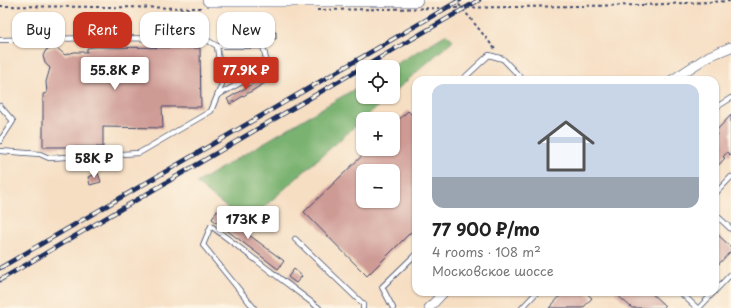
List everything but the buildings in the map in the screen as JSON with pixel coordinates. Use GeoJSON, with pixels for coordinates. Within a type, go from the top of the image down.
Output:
{"type":"FeatureCollection","features":[{"type":"Feature","properties":{"kind":"main road"},"geometry":{"type":"LineString","coordinates":[[208,4],[416,0]]}},
{"type":"Feature","properties":{"kind":"street"},"geometry":{"type":"LineString","coordinates":[[678,76],[709,56],[731,47]]}},
{"type":"Feature","properties":{"kind":"street"},"geometry":{"type":"LineString","coordinates":[[429,308],[440,296]]}},
{"type":"Feature","properties":{"kind":"lane"},"geometry":{"type":"LineString","coordinates":[[0,40],[95,38],[204,39],[217,46]]}},
{"type":"Feature","properties":{"kind":"lane"},"geometry":{"type":"LineString","coordinates":[[0,151],[40,154],[49,158],[139,153],[212,111],[222,84],[217,48]]}},
{"type":"Feature","properties":{"kind":"lane"},"geometry":{"type":"LineString","coordinates":[[218,95],[268,68],[263,48]]}},
{"type":"Feature","properties":{"kind":"lane"},"geometry":{"type":"LineString","coordinates":[[466,76],[489,55],[503,59],[519,76]]}},
{"type":"Feature","properties":{"kind":"lane"},"geometry":{"type":"LineString","coordinates":[[719,106],[731,98]]}},
{"type":"Feature","properties":{"kind":"lane"},"geometry":{"type":"LineString","coordinates":[[0,106],[13,121],[0,141]]}},
{"type":"Feature","properties":{"kind":"lane"},"geometry":{"type":"LineString","coordinates":[[719,190],[731,177]]}},
{"type":"Feature","properties":{"kind":"lane"},"geometry":{"type":"LineString","coordinates":[[719,218],[731,229]]}},
{"type":"Feature","properties":{"kind":"lane"},"geometry":{"type":"LineString","coordinates":[[254,308],[203,245],[211,226],[320,308]]}},
{"type":"Feature","properties":{"kind":"lane"},"geometry":{"type":"LineString","coordinates":[[295,239],[363,304],[363,308]]}},
{"type":"Feature","properties":{"kind":"lane"},"geometry":{"type":"LineString","coordinates":[[393,308],[382,287],[412,258]]}},
{"type":"Feature","properties":{"kind":"lane"},"geometry":{"type":"LineString","coordinates":[[719,285],[731,274]]}},
{"type":"Feature","properties":{"kind":"lane"},"geometry":{"type":"LineString","coordinates":[[522,308],[533,296]]}},
{"type":"Feature","properties":{"kind":"lane"},"geometry":{"type":"LineString","coordinates":[[684,296],[698,308],[709,296]]}},
{"type":"Feature","properties":{"kind":"path"},"geometry":{"type":"LineString","coordinates":[[455,0],[473,20],[475,26],[503,59]]}},
{"type":"Feature","properties":{"kind":"path"},"geometry":{"type":"LineString","coordinates":[[309,9],[643,5],[731,1]]}},
{"type":"Feature","properties":{"kind":"path"},"geometry":{"type":"LineString","coordinates":[[0,6],[208,4]]}},
{"type":"Feature","properties":{"kind":"green space"},"geometry":{"type":"Polygon","coordinates":[[[447,34],[453,40],[400,87],[400,62],[447,34]]]}},
{"type":"Feature","properties":{"kind":"green space"},"geometry":{"type":"Polygon","coordinates":[[[356,88],[356,104],[380,104],[371,112],[356,112],[356,125],[246,223],[196,183],[356,88]]]}},
{"type":"Feature","properties":{"kind":"railway"},"geometry":{"type":"LineString","coordinates":[[0,268],[460,0]]}},
{"type":"Feature","properties":{"kind":"railway"},"geometry":{"type":"LineString","coordinates":[[376,60],[479,0]]}},
{"type":"Feature","properties":{"kind":"railway"},"geometry":{"type":"LineString","coordinates":[[0,280],[356,71]]}}]}
